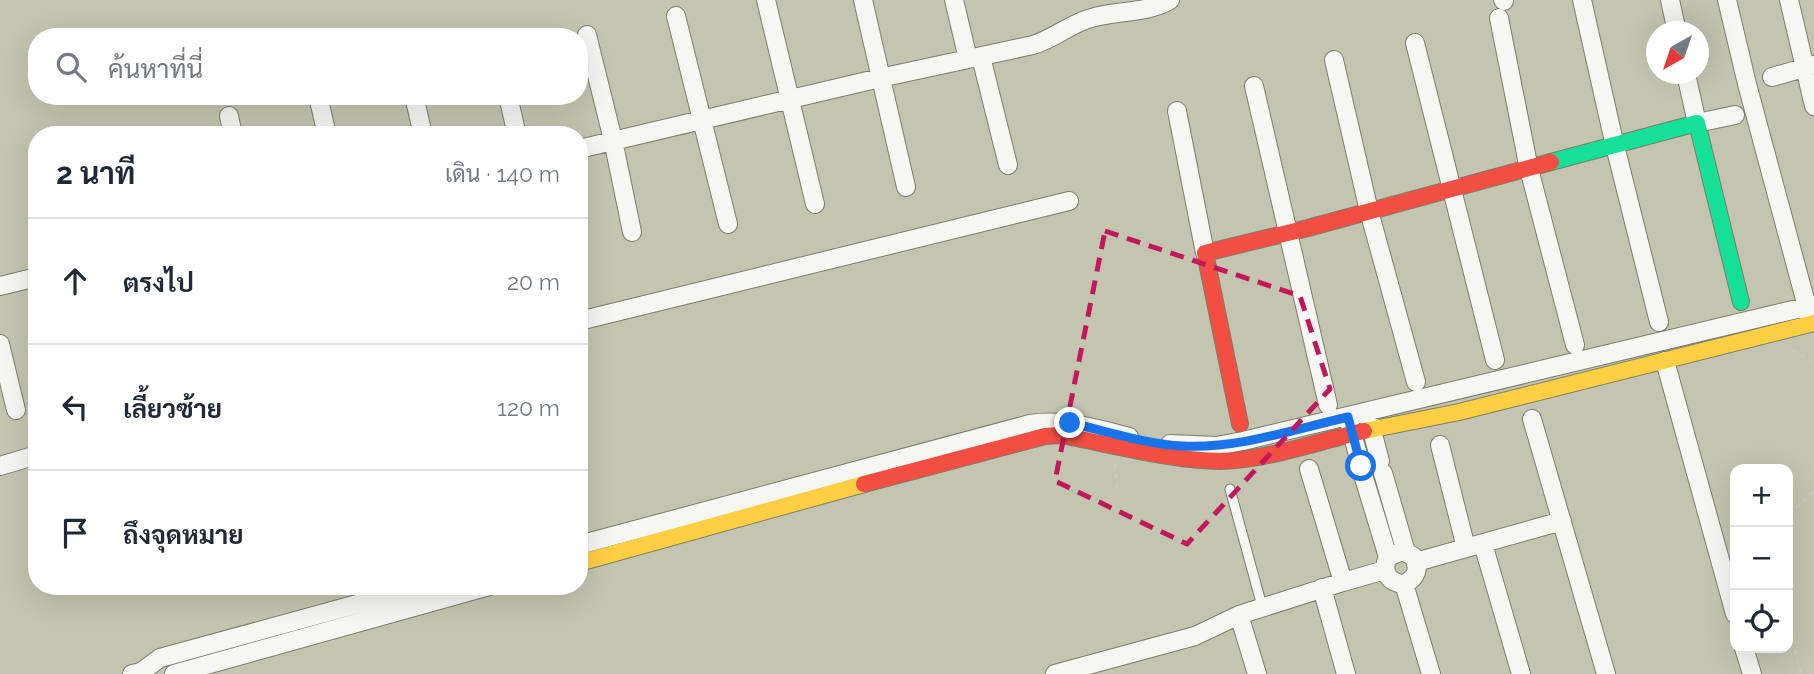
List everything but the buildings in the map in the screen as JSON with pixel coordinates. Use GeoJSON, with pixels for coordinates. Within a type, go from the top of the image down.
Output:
{"type":"FeatureCollection","features":[{"type":"Feature","properties":{"kind":"street"},"geometry":{"type":"LineString","coordinates":[[766,0],[816,204]]}},
{"type":"Feature","properties":{"kind":"street"},"geometry":{"type":"LineString","coordinates":[[863,0],[906,187]]}},
{"type":"Feature","properties":{"kind":"street"},"geometry":{"type":"LineString","coordinates":[[954,0],[1008,165]]}},
{"type":"Feature","properties":{"kind":"street"},"geometry":{"type":"LineString","coordinates":[[588,146],[1041,43],[1087,19],[1159,6],[1170,0]]}},
{"type":"Feature","properties":{"kind":"street"},"geometry":{"type":"LineString","coordinates":[[1582,0],[1659,321]]}},
{"type":"Feature","properties":{"kind":"street"},"geometry":{"type":"LineString","coordinates":[[1670,0],[1675,21]]}},
{"type":"Feature","properties":{"kind":"street"},"geometry":{"type":"LineString","coordinates":[[1727,0],[1747,84],[1812,315]]}},
{"type":"Feature","properties":{"kind":"street"},"geometry":{"type":"LineString","coordinates":[[1789,0],[1809,67],[1814,106]]}},
{"type":"Feature","properties":{"kind":"street"},"geometry":{"type":"LineString","coordinates":[[1502,6],[1529,169],[1575,345]]}},
{"type":"Feature","properties":{"kind":"street"},"geometry":{"type":"LineString","coordinates":[[676,16],[728,224]]}},
{"type":"Feature","properties":{"kind":"street"},"geometry":{"type":"LineString","coordinates":[[588,39],[613,139],[632,232]]}},
{"type":"Feature","properties":{"kind":"street"},"geometry":{"type":"LineString","coordinates":[[1415,43],[1495,360]]}},
{"type":"Feature","properties":{"kind":"street"},"geometry":{"type":"LineString","coordinates":[[1334,60],[1369,211],[1416,382]]}},
{"type":"Feature","properties":{"kind":"street"},"geometry":{"type":"LineString","coordinates":[[1772,77],[1809,67]]}},
{"type":"Feature","properties":{"kind":"street"},"geometry":{"type":"LineString","coordinates":[[1688,84],[1741,302]]}},
{"type":"Feature","properties":{"kind":"street"},"geometry":{"type":"LineString","coordinates":[[1254,86],[1328,405]]}},
{"type":"Feature","properties":{"kind":"street"},"geometry":{"type":"LineString","coordinates":[[320,105],[325,126]]}},
{"type":"Feature","properties":{"kind":"street"},"geometry":{"type":"LineString","coordinates":[[416,105],[421,126]]}},
{"type":"Feature","properties":{"kind":"street"},"geometry":{"type":"LineString","coordinates":[[510,105],[515,126]]}},
{"type":"Feature","properties":{"kind":"street"},"geometry":{"type":"LineString","coordinates":[[1177,111],[1242,440]]}},
{"type":"Feature","properties":{"kind":"street"},"geometry":{"type":"LineString","coordinates":[[1205,253],[1735,115]]}},
{"type":"Feature","properties":{"kind":"street"},"geometry":{"type":"LineString","coordinates":[[229,116],[231,126]]}},
{"type":"Feature","properties":{"kind":"street"},"geometry":{"type":"LineString","coordinates":[[588,319],[1069,201]]}},
{"type":"Feature","properties":{"kind":"street"},"geometry":{"type":"LineString","coordinates":[[0,286],[28,279]]}},
{"type":"Feature","properties":{"kind":"street"},"geometry":{"type":"LineString","coordinates":[[1370,421],[1459,412],[1665,361],[1812,315]]}},
{"type":"Feature","properties":{"kind":"street"},"geometry":{"type":"LineString","coordinates":[[588,560],[989,449],[1045,436],[1061,435],[1181,452],[1370,421],[1812,315]]}},
{"type":"Feature","properties":{"kind":"street"},"geometry":{"type":"LineString","coordinates":[[0,344],[16,410]]}},
{"type":"Feature","properties":{"kind":"street"},"geometry":{"type":"LineString","coordinates":[[1665,361],[1730,596]]}},
{"type":"Feature","properties":{"kind":"street"},"geometry":{"type":"LineString","coordinates":[[1532,419],[1606,674]]}},
{"type":"Feature","properties":{"kind":"street"},"geometry":{"type":"LineString","coordinates":[[588,543],[1030,424],[1052,421],[1070,423],[1143,446]]}},
{"type":"Feature","properties":{"kind":"street"},"geometry":{"type":"LineString","coordinates":[[1370,421],[1381,467],[1416,575],[1405,584]]}},
{"type":"Feature","properties":{"kind":"street"},"geometry":{"type":"LineString","coordinates":[[1350,425],[1392,581],[1405,584]]}},
{"type":"Feature","properties":{"kind":"street"},"geometry":{"type":"LineString","coordinates":[[1440,444],[1521,674]]}},
{"type":"Feature","properties":{"kind":"street"},"geometry":{"type":"LineString","coordinates":[[2,464],[28,458]]}},
{"type":"Feature","properties":{"kind":"street"},"geometry":{"type":"LineString","coordinates":[[1309,469],[1343,582]]}},
{"type":"Feature","properties":{"kind":"street"},"geometry":{"type":"LineString","coordinates":[[1055,674],[1195,636],[1262,606],[1343,582],[1387,564],[1396,552],[1411,557],[1474,546],[1562,521]]}},
{"type":"Feature","properties":{"kind":"street"},"geometry":{"type":"LineString","coordinates":[[1405,584],[1431,674]]}},
{"type":"Feature","properties":{"kind":"street"},"geometry":{"type":"LineString","coordinates":[[1322,589],[1346,674]]}},
{"type":"Feature","properties":{"kind":"street"},"geometry":{"type":"LineString","coordinates":[[143,673],[160,658],[390,595]]}},
{"type":"Feature","properties":{"kind":"street"},"geometry":{"type":"LineString","coordinates":[[174,674],[457,595]]}},
{"type":"Feature","properties":{"kind":"street"},"geometry":{"type":"LineString","coordinates":[[1239,615],[1257,674]]}},
{"type":"Feature","properties":{"kind":"street"},"geometry":{"type":"LineString","coordinates":[[1746,653],[1752,674]]}},
{"type":"Feature","properties":{"kind":"lane"},"geometry":{"type":"LineString","coordinates":[[1230,489],[1262,606]]}},
{"type":"Feature","properties":{"kind":"path"},"geometry":{"type":"LineString","coordinates":[[1113,444],[1118,495]]}},
{"type":"Feature","properties":{"kind":"path"},"geometry":{"type":"LineString","coordinates":[[1793,511],[1814,492]]}},
{"type":"Feature","properties":{"kind":"path"},"geometry":{"type":"LineString","coordinates":[[1793,641],[1801,674]]}},
{"type":"Feature","properties":{"kind":"highlighted area"},"geometry":{"type":"Polygon","coordinates":[[[1105,231],[1300,296],[1330,389],[1187,544],[1055,481],[1105,231]]]}},
{"type":"Feature","properties":{"kind":"traffic: fast"},"geometry":{"type":"LineString","coordinates":[[1551,162],[1697,123],[1741,302]]}},
{"type":"Feature","properties":{"kind":"traffic: slow"},"geometry":{"type":"LineString","coordinates":[[1364,431],[1459,412],[1814,323]]}},
{"type":"Feature","properties":{"kind":"traffic: slow"},"geometry":{"type":"LineString","coordinates":[[588,561],[864,484]]}},
{"type":"Feature","properties":{"kind":"traffic: jam"},"geometry":{"type":"LineString","coordinates":[[1240,424],[1205,253],[1551,162]]}},
{"type":"Feature","properties":{"kind":"traffic: jam"},"geometry":{"type":"LineString","coordinates":[[864,484],[1045,436],[1061,435],[1162,455],[1221,461],[1275,454],[1364,431]]}},
{"type":"Feature","properties":{"kind":"route"},"geometry":{"type":"LineString","coordinates":[[1070,423],[1142,440],[1181,446],[1216,446],[1348,417],[1361,466]]}}]}
